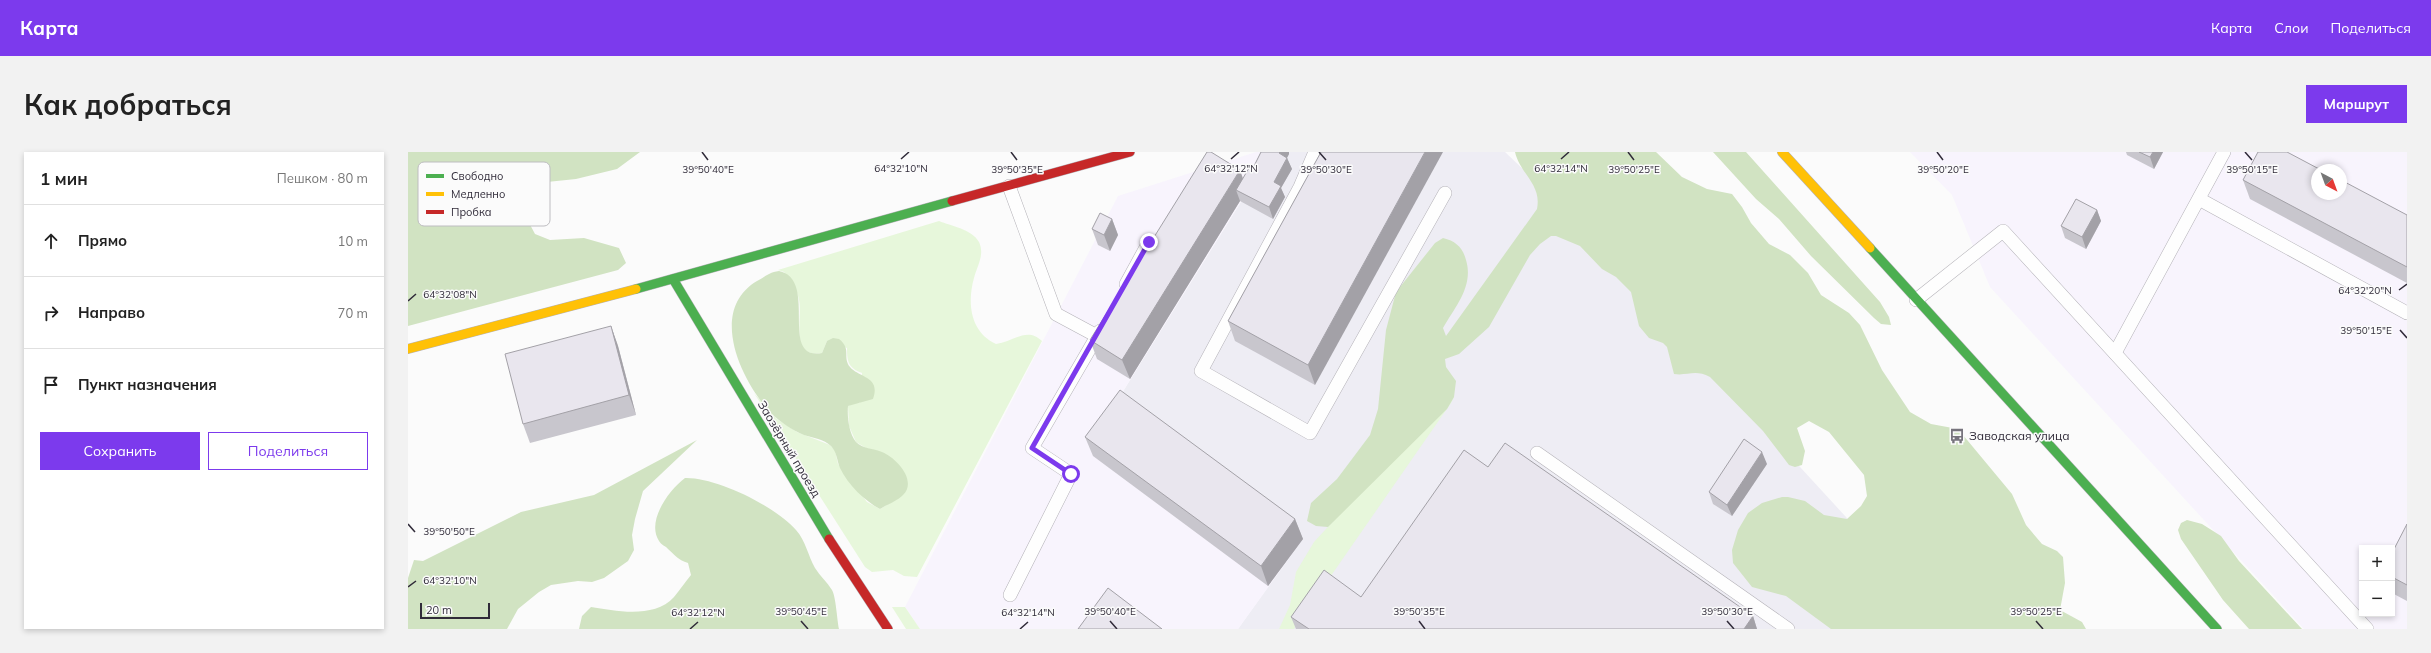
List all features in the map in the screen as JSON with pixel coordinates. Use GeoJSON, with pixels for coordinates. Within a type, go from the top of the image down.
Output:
{"type":"FeatureCollection","features":[{"type":"Feature","properties":{"kind":"street"},"geometry":{"type":"LineString","coordinates":[[408,350],[673,279],[1130,152]]}},
{"type":"Feature","properties":{"kind":"street"},"geometry":{"type":"LineString","coordinates":[[1782,152],[2217,629]]}},
{"type":"Feature","properties":{"kind":"street","name":"Заозёрный проезд"},"geometry":{"type":"LineString","coordinates":[[673,279],[850,574],[888,629]]}},
{"type":"Feature","properties":{"kind":"lane"},"geometry":{"type":"LineString","coordinates":[[1315,152],[1300,187],[1201,371],[1310,433],[1445,193]]}},
{"type":"Feature","properties":{"kind":"lane"},"geometry":{"type":"LineString","coordinates":[[2115,353],[2224,152]]}},
{"type":"Feature","properties":{"kind":"lane"},"geometry":{"type":"LineString","coordinates":[[1009,186],[1056,314],[1097,336]]}},
{"type":"Feature","properties":{"kind":"lane"},"geometry":{"type":"LineString","coordinates":[[2199,199],[2407,313]]}},
{"type":"Feature","properties":{"kind":"lane"},"geometry":{"type":"LineString","coordinates":[[1916,300],[2003,231],[2367,629]]}},
{"type":"Feature","properties":{"kind":"lane"},"geometry":{"type":"LineString","coordinates":[[1119,296],[1149,242]]}},
{"type":"Feature","properties":{"kind":"lane"},"geometry":{"type":"LineString","coordinates":[[1010,595],[1071,474],[1032,448],[1104,322]]}},
{"type":"Feature","properties":{"kind":"lane"},"geometry":{"type":"LineString","coordinates":[[1537,453],[1788,629]]}},
{"type":"Feature","properties":{"kind":"shaded area"},"geometry":{"type":"Polygon","coordinates":[[[1256,152],[1272,152],[1117,401],[1303,539],[1238,629],[920,629],[905,607],[1118,196],[1256,152]]]}},
{"type":"Feature","properties":{"kind":"shaded area"},"geometry":{"type":"Polygon","coordinates":[[[1272,152],[1505,152],[1548,193],[1949,629],[1238,629],[1302,539],[1117,401],[1272,152]]]}},
{"type":"Feature","properties":{"kind":"shaded area"},"geometry":{"type":"Polygon","coordinates":[[[1910,152],[2407,152],[2407,629],[2304,629],[1990,287],[1952,195],[1910,152]]]}},
{"type":"Feature","properties":{"kind":"green space"},"geometry":{"type":"Polygon","coordinates":[[[408,152],[640,152],[617,169],[576,179],[550,182],[550,162],[418,162],[418,226],[531,226],[535,234],[550,240],[584,238],[619,248],[626,263],[618,270],[408,326],[408,152]]]}},
{"type":"Feature","properties":{"kind":"green space"},"geometry":{"type":"Polygon","coordinates":[[[1515,152],[1656,152],[1682,177],[1707,189],[1732,194],[1742,207],[1751,223],[1769,244],[1790,255],[1808,273],[1821,295],[1849,313],[1860,325],[1882,370],[1910,412],[1931,424],[1958,429],[2012,494],[2026,525],[2042,544],[2057,551],[2063,557],[2065,583],[2060,610],[2082,622],[2086,629],[1831,629],[1786,596],[1752,587],[1733,563],[1732,550],[1738,530],[1748,513],[1762,503],[1782,497],[1788,497],[1805,501],[1824,515],[1847,519],[1861,506],[1867,496],[1864,475],[1829,432],[1809,421],[1797,428],[1805,451],[1802,465],[1795,467],[1789,465],[1763,431],[1710,377],[1700,373],[1674,374],[1667,347],[1663,343],[1649,338],[1639,326],[1631,292],[1616,277],[1602,269],[1580,246],[1556,236],[1551,236],[1540,244],[1530,255],[1489,327],[1459,354],[1445,359],[1446,367],[1456,381],[1454,397],[1447,409],[1328,527],[1316,526],[1307,521],[1311,503],[1337,479],[1370,435],[1378,409],[1386,330],[1396,292],[1435,243],[1443,238],[1455,243],[1463,252],[1468,270],[1462,296],[1443,328],[1446,336],[1537,209],[1538,200],[1534,186],[1521,167],[1515,152]]]}},
{"type":"Feature","properties":{"kind":"green space"},"geometry":{"type":"Polygon","coordinates":[[[1713,152],[1746,152],[1880,302],[1889,317],[1891,325],[1881,324],[1874,318],[1811,256],[1779,219],[1756,199],[1713,152]]]}},
{"type":"Feature","properties":{"kind":"green space"},"geometry":{"type":"Polygon","coordinates":[[[939,221],[961,228],[971,234],[979,242],[981,247],[981,256],[972,288],[971,307],[976,324],[987,339],[996,344],[1020,336],[1031,335],[1042,341],[917,577],[904,576],[893,570],[872,572],[865,567],[754,393],[777,419],[797,432],[830,445],[835,450],[838,464],[867,502],[880,509],[897,499],[884,453],[866,448],[856,442],[849,426],[848,406],[854,403],[860,403],[862,373],[854,369],[849,364],[847,348],[827,341],[822,353],[812,353],[805,350],[801,343],[799,326],[800,307],[797,292],[784,272],[778,270],[939,221]]]}},
{"type":"Feature","properties":{"kind":"green space"},"geometry":{"type":"Polygon","coordinates":[[[779,271],[791,277],[796,288],[799,303],[802,345],[809,352],[822,353],[827,341],[833,338],[839,339],[845,346],[847,360],[850,367],[854,371],[868,378],[874,386],[875,391],[873,399],[848,406],[850,430],[856,442],[865,447],[882,452],[893,459],[903,470],[908,483],[907,489],[901,497],[880,509],[869,502],[852,486],[843,474],[836,454],[831,446],[822,440],[795,431],[782,423],[771,413],[760,400],[741,366],[734,347],[732,328],[734,310],[742,294],[757,281],[779,271]]]}},
{"type":"Feature","properties":{"kind":"green space"},"geometry":{"type":"Polygon","coordinates":[[[1453,391],[1454,397],[1451,403],[1294,629],[1279,629],[1290,605],[1296,572],[1314,542],[1453,391]]]}},
{"type":"Feature","properties":{"kind":"green space"},"geometry":{"type":"Polygon","coordinates":[[[697,440],[643,491],[632,535],[634,550],[628,561],[604,578],[592,582],[578,581],[551,585],[539,592],[518,609],[507,629],[408,629],[408,578],[414,560],[423,561],[521,512],[594,495],[697,440]]]}},
{"type":"Feature","properties":{"kind":"green space"},"geometry":{"type":"Polygon","coordinates":[[[685,478],[712,482],[744,495],[774,512],[796,530],[802,539],[815,568],[832,590],[839,629],[579,629],[582,616],[591,607],[634,612],[646,611],[666,604],[674,597],[691,575],[688,563],[679,559],[661,544],[656,533],[655,524],[657,515],[666,498],[685,478]]]}},
{"type":"Feature","properties":{"kind":"green space"},"geometry":{"type":"Polygon","coordinates":[[[2187,520],[2202,524],[2221,536],[2239,561],[2302,629],[2249,629],[2223,600],[2181,539],[2178,530],[2181,523],[2187,520]]]}},
{"type":"Feature","properties":{"kind":"green space"},"geometry":{"type":"Polygon","coordinates":[[[892,607],[905,607],[920,629],[906,629],[892,607]]]}},
{"type":"Feature","properties":{"kind":"building"},"geometry":{"type":"Polygon","coordinates":[[[1207,152],[1211,152],[1240,170],[1122,360],[1090,340],[1207,152]]]}},
{"type":"Feature","properties":{"kind":"building"},"geometry":{"type":"Polygon","coordinates":[[[1261,152],[1280,152],[1279,153],[1287,158],[1274,182],[1281,186],[1269,207],[1236,190],[1249,168],[1252,170],[1261,152]]]}},
{"type":"Feature","properties":{"kind":"building"},"geometry":{"type":"Polygon","coordinates":[[[1321,152],[1425,152],[1308,365],[1228,321],[1321,152]]]}},
{"type":"Feature","properties":{"kind":"building"},"geometry":{"type":"Polygon","coordinates":[[[2139,152],[2153,152],[2150,157],[2139,152]]]}},
{"type":"Feature","properties":{"kind":"building"},"geometry":{"type":"Polygon","coordinates":[[[2258,152],[2287,152],[2311,165],[2311,200],[2347,200],[2347,183],[2407,215],[2407,267],[2243,180],[2258,152]]]}},
{"type":"Feature","properties":{"kind":"building"},"geometry":{"type":"Polygon","coordinates":[[[2076,199],[2097,210],[2082,237],[2061,226],[2076,199]]]}},
{"type":"Feature","properties":{"kind":"building"},"geometry":{"type":"Polygon","coordinates":[[[1100,213],[1112,219],[1104,235],[1092,229],[1100,213]]]}},
{"type":"Feature","properties":{"kind":"building"},"geometry":{"type":"Polygon","coordinates":[[[611,326],[629,395],[523,424],[505,354],[611,326]]]}},
{"type":"Feature","properties":{"kind":"building"},"geometry":{"type":"Polygon","coordinates":[[[1120,390],[1295,519],[1261,566],[1085,437],[1120,390]]]}},
{"type":"Feature","properties":{"kind":"building"},"geometry":{"type":"Polygon","coordinates":[[[1744,439],[1762,452],[1727,505],[1709,492],[1744,439]]]}},
{"type":"Feature","properties":{"kind":"building"},"geometry":{"type":"Polygon","coordinates":[[[1505,443],[1753,616],[1744,629],[1309,629],[1291,617],[1324,570],[1361,597],[1464,450],[1488,467],[1505,443]]]}},
{"type":"Feature","properties":{"kind":"building"},"geometry":{"type":"Polygon","coordinates":[[[2407,524],[2407,585],[2395,579],[2395,547],[2407,524]]]}},
{"type":"Feature","properties":{"kind":"building"},"geometry":{"type":"Polygon","coordinates":[[[1108,588],[1162,629],[1078,629],[1108,588]]]}},
{"type":"Feature","properties":{"kind":"traffic: fast"},"geometry":{"type":"LineString","coordinates":[[636,289],[952,201]]}},
{"type":"Feature","properties":{"kind":"traffic: fast"},"geometry":{"type":"LineString","coordinates":[[1870,248],[2217,629]]}},
{"type":"Feature","properties":{"kind":"traffic: fast"},"geometry":{"type":"LineString","coordinates":[[673,279],[829,539]]}},
{"type":"Feature","properties":{"kind":"traffic: slow"},"geometry":{"type":"LineString","coordinates":[[1782,152],[1870,248]]}},
{"type":"Feature","properties":{"kind":"traffic: slow"},"geometry":{"type":"LineString","coordinates":[[408,349],[636,289]]}},
{"type":"Feature","properties":{"kind":"traffic: jam"},"geometry":{"type":"LineString","coordinates":[[952,201],[1130,152]]}},
{"type":"Feature","properties":{"kind":"traffic: jam"},"geometry":{"type":"LineString","coordinates":[[829,539],[888,629]]}},
{"type":"Feature","properties":{"kind":"place","name":"Заводская улица"},"geometry":{"type":"Point","coordinates":[1957,436]}},
{"type":"Feature","properties":{"kind":"route"},"geometry":{"type":"LineString","coordinates":[[1071,474],[1032,448],[1097,336],[1149,242]]}}]}
